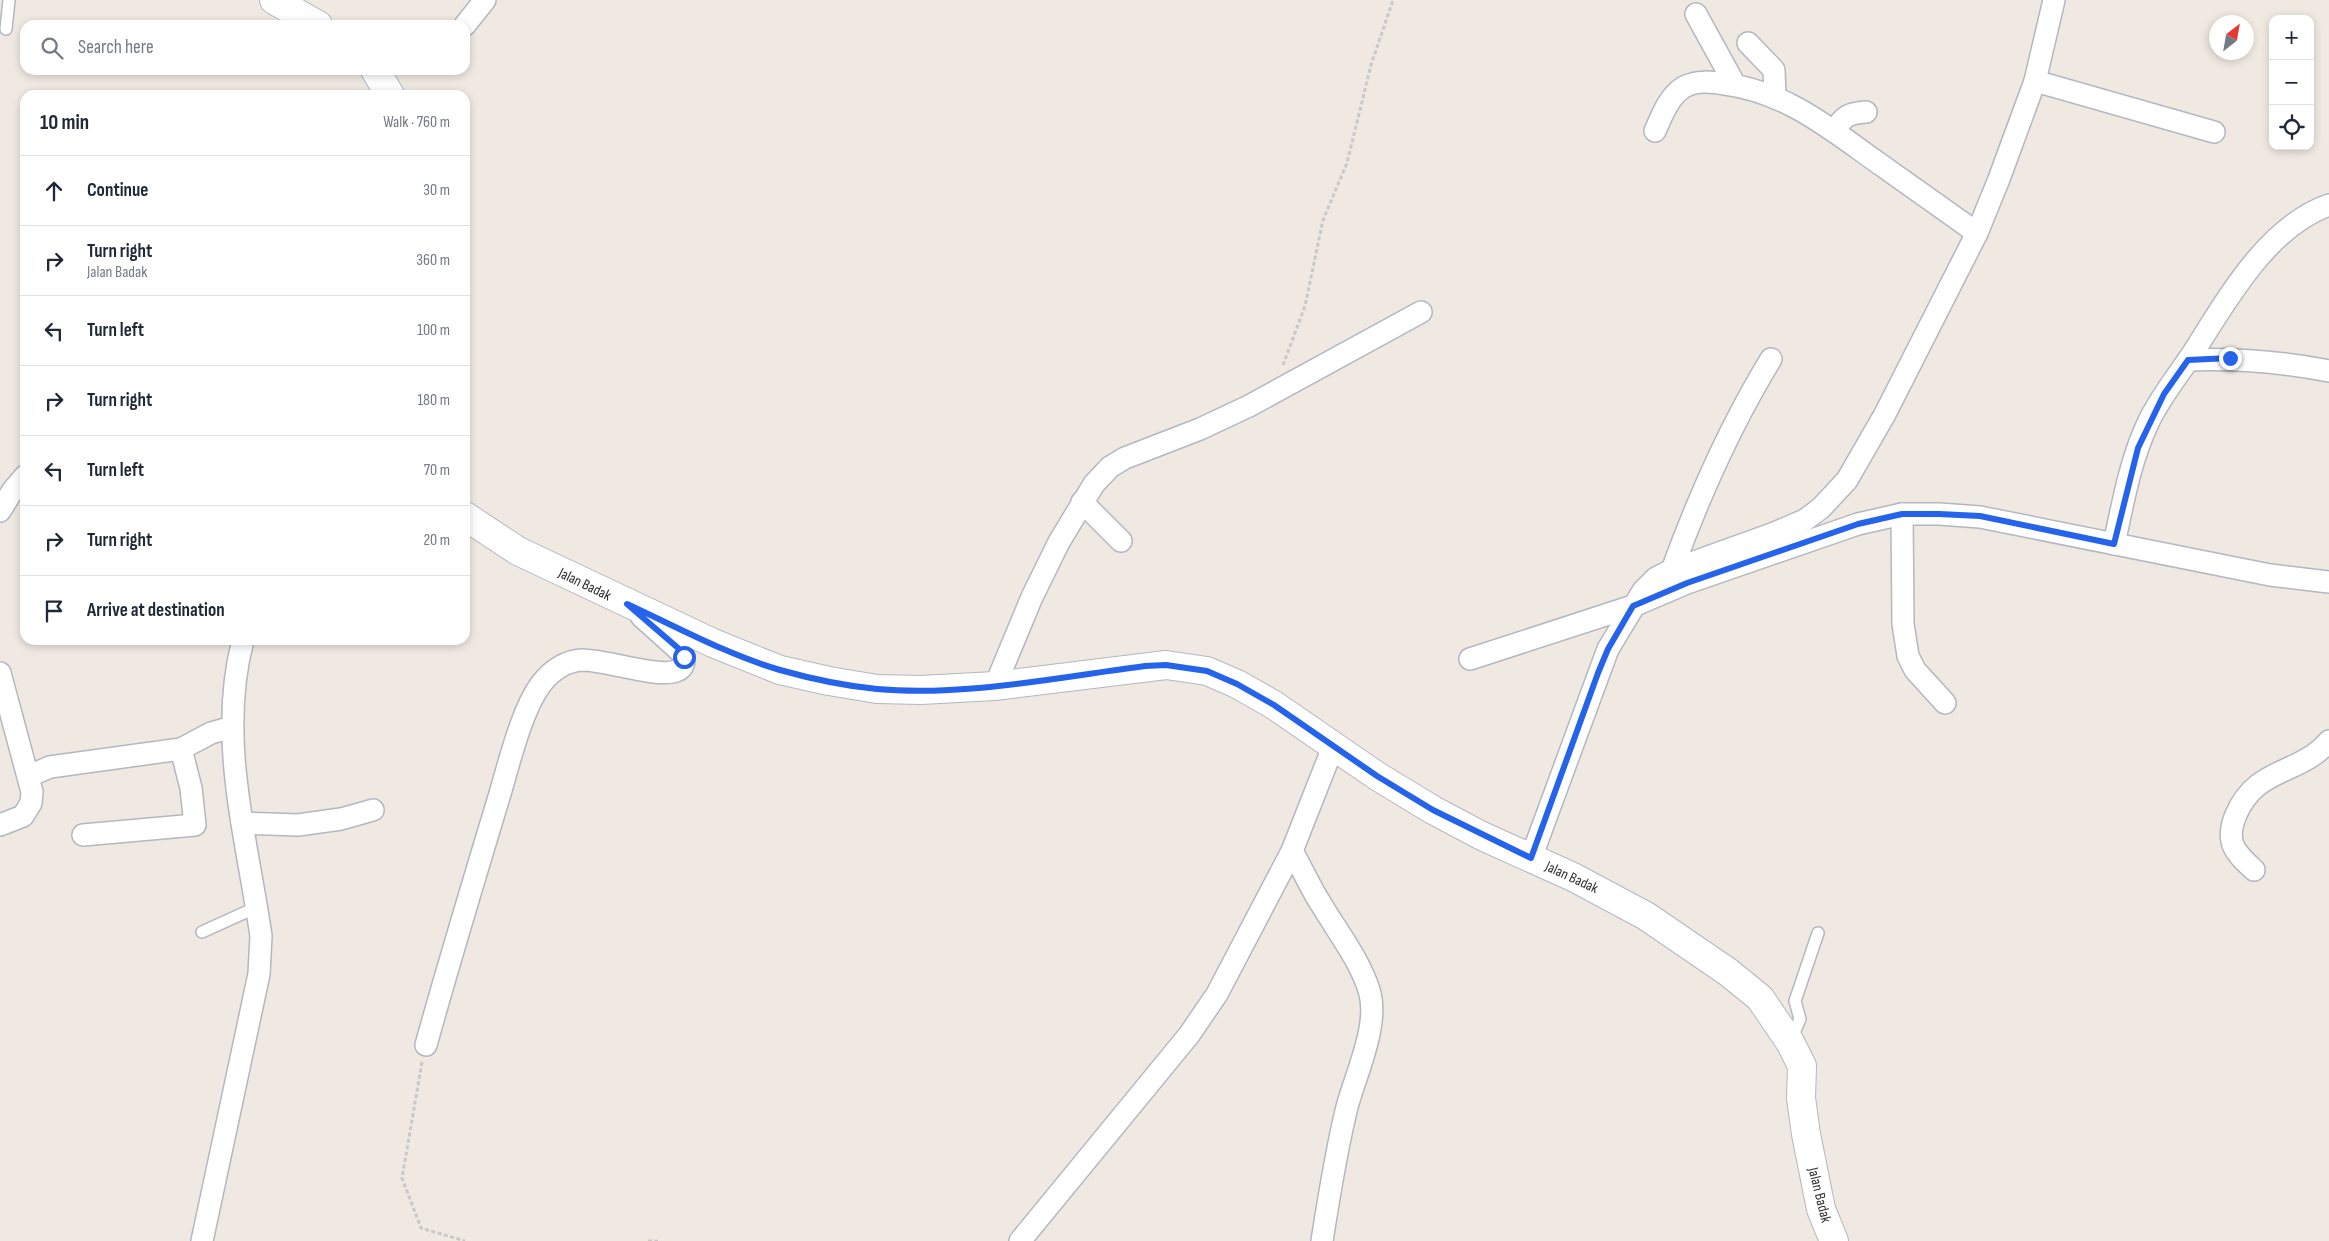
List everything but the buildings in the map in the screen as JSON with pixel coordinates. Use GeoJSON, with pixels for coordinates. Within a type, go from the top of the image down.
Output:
{"type":"FeatureCollection","features":[{"type":"Feature","properties":{"kind":"street"},"geometry":{"type":"LineString","coordinates":[[274,0],[309,20]]}},
{"type":"Feature","properties":{"kind":"street"},"geometry":{"type":"LineString","coordinates":[[469,20],[485,0]]}},
{"type":"Feature","properties":{"kind":"street"},"geometry":{"type":"LineString","coordinates":[[1531,858],[1608,649],[1649,583],[1672,570],[1805,520],[1836,494],[1847,480],[1866,448],[1977,233],[2035,80],[2054,0]]}},
{"type":"Feature","properties":{"kind":"street"},"geometry":{"type":"LineString","coordinates":[[1696,14],[1735,85]]}},
{"type":"Feature","properties":{"kind":"street"},"geometry":{"type":"LineString","coordinates":[[1748,43],[1763,56],[1774,70],[1775,97]]}},
{"type":"Feature","properties":{"kind":"street"},"geometry":{"type":"LineString","coordinates":[[379,75],[387,90]]}},
{"type":"Feature","properties":{"kind":"street"},"geometry":{"type":"LineString","coordinates":[[2035,80],[2214,132]]}},
{"type":"Feature","properties":{"kind":"street"},"geometry":{"type":"LineString","coordinates":[[1655,130],[1671,99],[1683,88],[1702,82],[1735,85],[1775,97],[1810,115],[1835,131],[1977,233]]}},
{"type":"Feature","properties":{"kind":"street"},"geometry":{"type":"LineString","coordinates":[[1835,131],[1840,121],[1847,115],[1866,112]]}},
{"type":"Feature","properties":{"kind":"street"},"geometry":{"type":"LineString","coordinates":[[2114,544],[2138,448],[2164,394],[2230,296],[2277,237],[2316,209],[2329,205]]}},
{"type":"Feature","properties":{"kind":"street"},"geometry":{"type":"LineString","coordinates":[[995,686],[1032,597],[1082,502],[1102,476],[1124,458],[1200,429],[1270,394],[1421,312]]}},
{"type":"Feature","properties":{"kind":"street"},"geometry":{"type":"LineString","coordinates":[[2188,360],[2230,358],[2275,362],[2329,371]]}},
{"type":"Feature","properties":{"kind":"street"},"geometry":{"type":"LineString","coordinates":[[1672,570],[1711,470],[1751,392],[1772,360]]}},
{"type":"Feature","properties":{"kind":"street"},"geometry":{"type":"LineString","coordinates":[[0,511],[12,490],[20,481]]}},
{"type":"Feature","properties":{"kind":"street"},"geometry":{"type":"LineString","coordinates":[[1082,502],[1121,541]]}},
{"type":"Feature","properties":{"kind":"street"},"geometry":{"type":"LineString","coordinates":[[1902,514],[1903,624],[1908,656],[1915,670],[1945,703]]}},
{"type":"Feature","properties":{"kind":"street"},"geometry":{"type":"LineString","coordinates":[[1470,659],[1633,606],[1687,583],[1823,535],[1858,524],[1902,514],[1980,516],[2270,575],[2329,582]]}},
{"type":"Feature","properties":{"kind":"street","name":"Jalan Badak"},"geometry":{"type":"LineString","coordinates":[[470,519],[518,551],[627,604],[755,661],[780,670],[829,681],[877,689],[921,690],[995,686],[1145,666],[1166,665],[1197,669],[1220,676],[1274,705],[1333,747],[1433,810],[1626,904],[1674,933],[1760,998],[1790,1042],[1802,1066],[1800,1098],[1806,1134],[1821,1209],[1831,1239]]}},
{"type":"Feature","properties":{"kind":"street"},"geometry":{"type":"LineString","coordinates":[[426,1044],[526,712],[541,684],[551,672],[562,665],[582,660],[642,670],[673,672],[678,671],[683,666],[684,657],[682,653],[627,604]]}},
{"type":"Feature","properties":{"kind":"street"},"geometry":{"type":"LineString","coordinates":[[202,1241],[259,974],[261,936],[233,757],[234,687],[242,645]]}},
{"type":"Feature","properties":{"kind":"street"},"geometry":{"type":"LineString","coordinates":[[0,673],[29,776],[32,798],[27,810],[16,820],[0,825]]}},
{"type":"Feature","properties":{"kind":"street"},"geometry":{"type":"LineString","coordinates":[[29,776],[50,767],[181,749],[211,733],[232,728]]}},
{"type":"Feature","properties":{"kind":"street"},"geometry":{"type":"LineString","coordinates":[[2254,870],[2234,850],[2232,843],[2232,825],[2241,804],[2256,786],[2269,777],[2309,760],[2329,741]]}},
{"type":"Feature","properties":{"kind":"street"},"geometry":{"type":"LineString","coordinates":[[1020,1241],[1189,1035],[1217,994],[1292,851],[1333,747]]}},
{"type":"Feature","properties":{"kind":"street"},"geometry":{"type":"LineString","coordinates":[[83,835],[195,825],[191,788],[181,749]]}},
{"type":"Feature","properties":{"kind":"street"},"geometry":{"type":"LineString","coordinates":[[242,823],[298,826],[341,819],[373,810]]}},
{"type":"Feature","properties":{"kind":"street"},"geometry":{"type":"LineString","coordinates":[[1292,851],[1321,904],[1345,942],[1369,989],[1372,1005],[1368,1034],[1347,1107],[1331,1179],[1322,1241]]}},
{"type":"Feature","properties":{"kind":"lane"},"geometry":{"type":"LineString","coordinates":[[6,29],[9,0]]}},
{"type":"Feature","properties":{"kind":"lane"},"geometry":{"type":"LineString","coordinates":[[202,932],[257,907]]}},
{"type":"Feature","properties":{"kind":"lane"},"geometry":{"type":"LineString","coordinates":[[1790,1042],[1800,1019],[1795,1001],[1818,933]]}},
{"type":"Feature","properties":{"kind":"path"},"geometry":{"type":"LineString","coordinates":[[1270,394],[1305,306],[1323,220],[1347,163],[1371,65],[1393,0]]}},
{"type":"Feature","properties":{"kind":"path"},"geometry":{"type":"LineString","coordinates":[[426,1044],[402,1178],[421,1228],[465,1241]]}},
{"type":"Feature","properties":{"kind":"path"},"geometry":{"type":"LineString","coordinates":[[648,1241],[658,1241]]}},
{"type":"Feature","properties":{"kind":"route"},"geometry":{"type":"LineString","coordinates":[[684,657],[678,648],[627,604],[713,643],[780,670],[877,689],[921,690],[995,686],[1145,666],[1166,665],[1207,671],[1237,684],[1274,705],[1333,747],[1433,810],[1482,836],[1531,858],[1571,752],[1598,673],[1618,629],[1633,606],[1687,583],[1814,538],[1858,524],[1902,514],[1980,516],[2114,544],[2138,448],[2148,423],[2164,394],[2188,360],[2230,358]]}}]}
